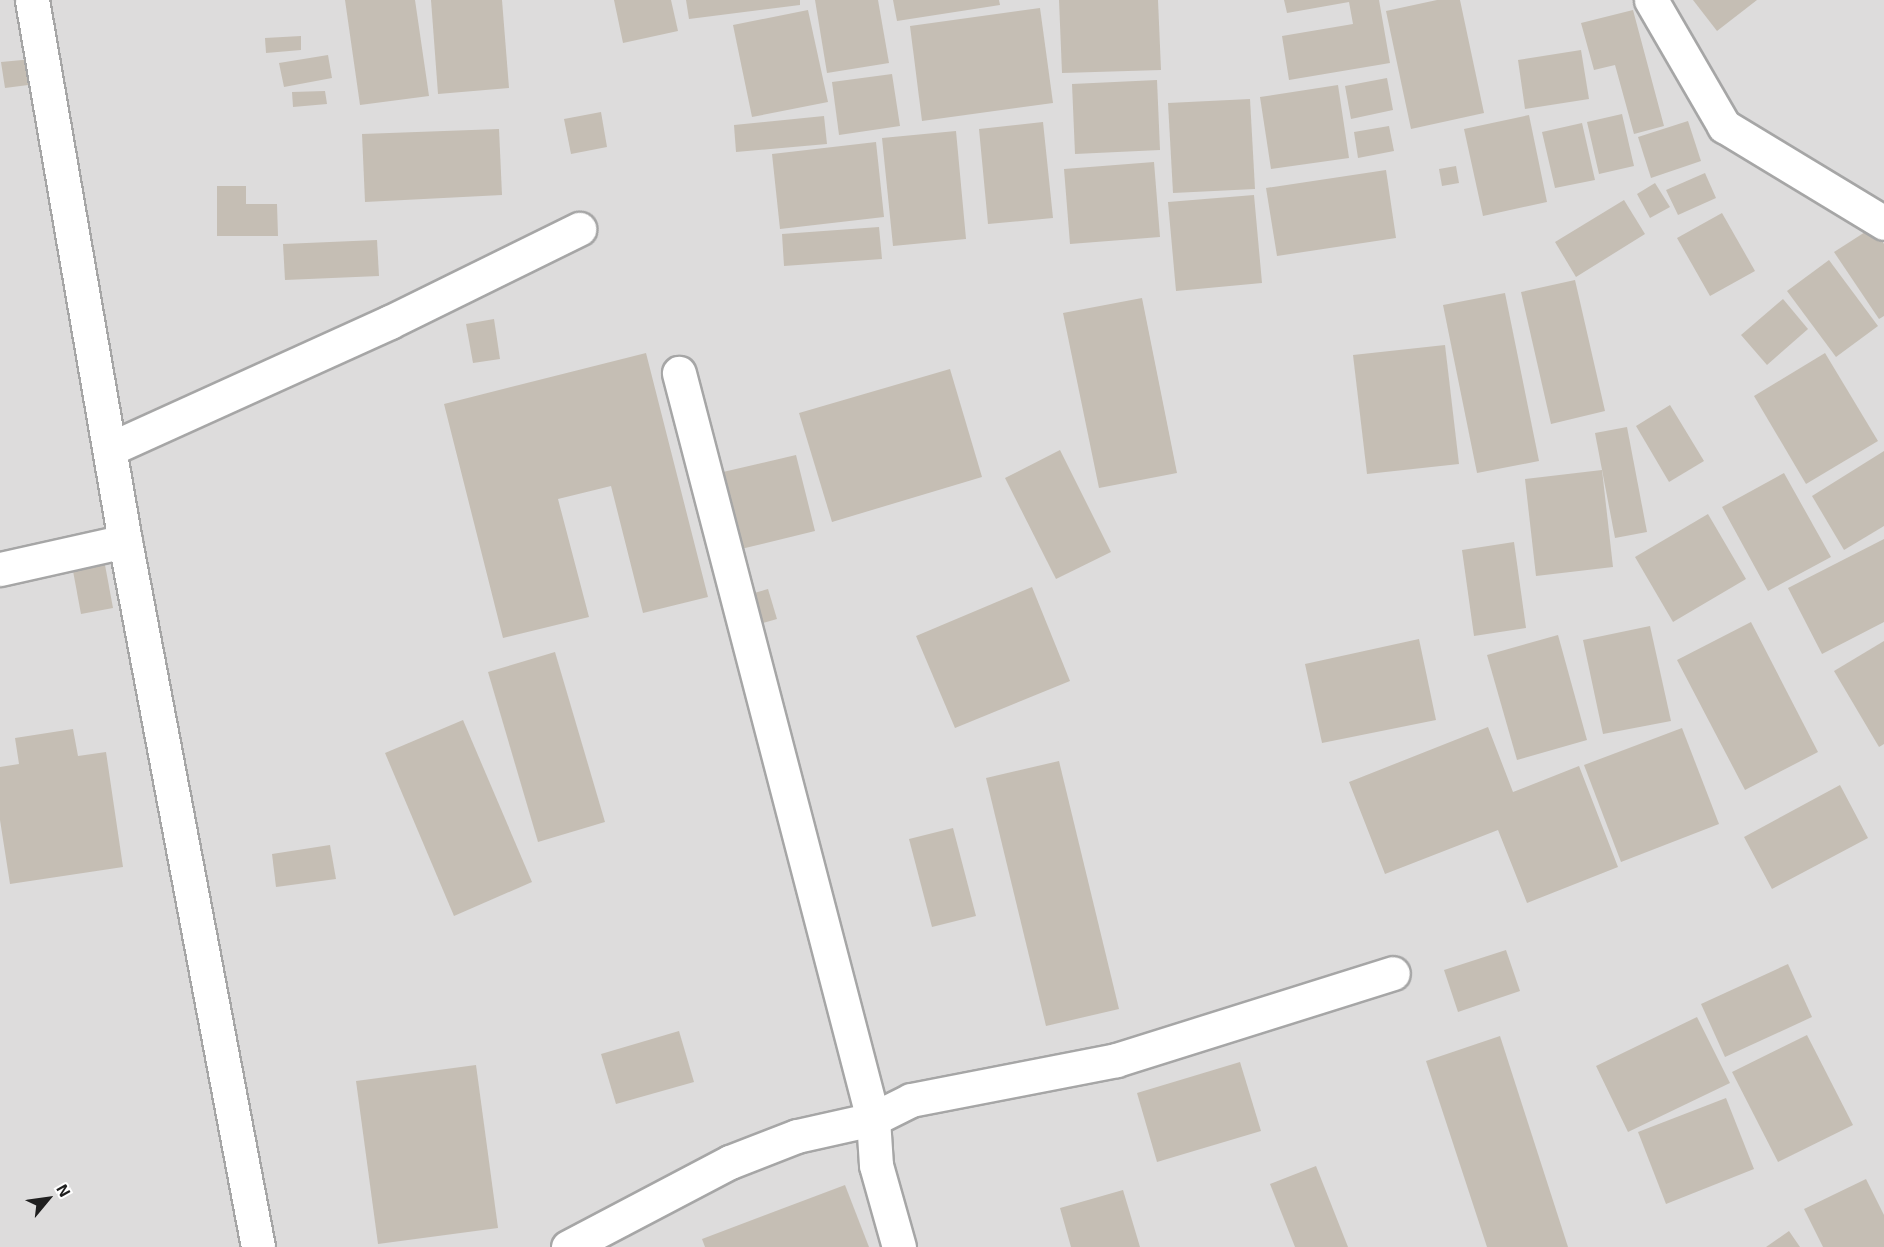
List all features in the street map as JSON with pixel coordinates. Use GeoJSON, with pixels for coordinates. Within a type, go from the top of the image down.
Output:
{"type":"FeatureCollection","features":[{"type":"Feature","properties":{"kind":"street"},"geometry":{"type":"LineString","coordinates":[[32,0],[125,541],[258,1247]]}},
{"type":"Feature","properties":{"kind":"street"},"geometry":{"type":"LineString","coordinates":[[1651,0],[1724,126],[1884,223]]}},
{"type":"Feature","properties":{"kind":"street"},"geometry":{"type":"LineString","coordinates":[[110,449],[400,317],[579,229]]}},
{"type":"Feature","properties":{"kind":"street"},"geometry":{"type":"LineString","coordinates":[[678,373],[873,1119],[876,1165],[899,1247]]}},
{"type":"Feature","properties":{"kind":"street"},"geometry":{"type":"LineString","coordinates":[[0,569],[125,541]]}},
{"type":"Feature","properties":{"kind":"street"},"geometry":{"type":"LineString","coordinates":[[567,1247],[730,1162],[797,1136],[873,1119],[911,1100],[1116,1060],[1393,973]]}},
{"type":"Feature","properties":{"kind":"shaded area"},"geometry":{"type":"Polygon","coordinates":[[[0,0],[1884,0],[1884,1247],[0,1247],[0,0]]]}},
{"type":"Feature","properties":{"kind":"building"},"geometry":{"type":"Polygon","coordinates":[[[345,0],[415,0],[429,96],[360,105],[345,0]]]}},
{"type":"Feature","properties":{"kind":"building"},"geometry":{"type":"Polygon","coordinates":[[[431,0],[502,0],[509,88],[438,94],[431,0]]]}},
{"type":"Feature","properties":{"kind":"building"},"geometry":{"type":"Polygon","coordinates":[[[614,0],[671,0],[678,31],[623,43],[614,0]]]}},
{"type":"Feature","properties":{"kind":"building"},"geometry":{"type":"Polygon","coordinates":[[[686,0],[800,0],[800,5],[689,19],[686,0]]]}},
{"type":"Feature","properties":{"kind":"building"},"geometry":{"type":"Polygon","coordinates":[[[815,0],[878,0],[889,63],[827,73],[815,0]]]}},
{"type":"Feature","properties":{"kind":"building"},"geometry":{"type":"Polygon","coordinates":[[[893,0],[999,0],[1000,5],[897,21],[893,0]]]}},
{"type":"Feature","properties":{"kind":"building"},"geometry":{"type":"Polygon","coordinates":[[[1059,0],[1158,0],[1161,70],[1062,73],[1059,0]]]}},
{"type":"Feature","properties":{"kind":"building"},"geometry":{"type":"Polygon","coordinates":[[[1284,0],[1379,0],[1390,63],[1289,80],[1282,36],[1353,24],[1349,2],[1287,13],[1284,0]]]}},
{"type":"Feature","properties":{"kind":"building"},"geometry":{"type":"Polygon","coordinates":[[[1437,0],[1460,0],[1484,113],[1411,129],[1386,11],[1437,0]]]}},
{"type":"Feature","properties":{"kind":"building"},"geometry":{"type":"Polygon","coordinates":[[[1693,0],[1757,0],[1717,31],[1693,0]]]}},
{"type":"Feature","properties":{"kind":"building"},"geometry":{"type":"Polygon","coordinates":[[[1040,8],[1053,103],[922,121],[910,26],[1040,8]]]}},
{"type":"Feature","properties":{"kind":"building"},"geometry":{"type":"Polygon","coordinates":[[[808,10],[828,102],[752,117],[733,25],[808,10]]]}},
{"type":"Feature","properties":{"kind":"building"},"geometry":{"type":"Polygon","coordinates":[[[1633,10],[1664,126],[1634,134],[1615,65],[1594,70],[1581,23],[1633,10]]]}},
{"type":"Feature","properties":{"kind":"building"},"geometry":{"type":"Polygon","coordinates":[[[301,36],[301,50],[266,53],[265,38],[301,36]]]}},
{"type":"Feature","properties":{"kind":"building"},"geometry":{"type":"Polygon","coordinates":[[[1581,50],[1589,99],[1525,109],[1518,60],[1581,50]]]}},
{"type":"Feature","properties":{"kind":"building"},"geometry":{"type":"Polygon","coordinates":[[[328,55],[332,78],[284,87],[279,63],[328,55]]]}},
{"type":"Feature","properties":{"kind":"building"},"geometry":{"type":"Polygon","coordinates":[[[33,59],[36,84],[5,88],[1,62],[33,59]]]}},
{"type":"Feature","properties":{"kind":"building"},"geometry":{"type":"Polygon","coordinates":[[[892,74],[900,126],[839,135],[832,82],[892,74]]]}},
{"type":"Feature","properties":{"kind":"building"},"geometry":{"type":"Polygon","coordinates":[[[1387,78],[1393,110],[1351,119],[1345,86],[1387,78]]]}},
{"type":"Feature","properties":{"kind":"building"},"geometry":{"type":"Polygon","coordinates":[[[1157,80],[1160,150],[1075,154],[1072,84],[1157,80]]]}},
{"type":"Feature","properties":{"kind":"building"},"geometry":{"type":"Polygon","coordinates":[[[1338,85],[1349,158],[1271,169],[1260,97],[1338,85]]]}},
{"type":"Feature","properties":{"kind":"building"},"geometry":{"type":"Polygon","coordinates":[[[325,91],[327,104],[293,107],[292,92],[325,91]]]}},
{"type":"Feature","properties":{"kind":"building"},"geometry":{"type":"Polygon","coordinates":[[[1250,99],[1255,189],[1173,193],[1168,103],[1250,99]]]}},
{"type":"Feature","properties":{"kind":"building"},"geometry":{"type":"Polygon","coordinates":[[[601,112],[607,147],[571,154],[564,119],[601,112]]]}},
{"type":"Feature","properties":{"kind":"building"},"geometry":{"type":"Polygon","coordinates":[[[1622,114],[1634,166],[1599,174],[1587,122],[1622,114]]]}},
{"type":"Feature","properties":{"kind":"building"},"geometry":{"type":"Polygon","coordinates":[[[1529,115],[1547,202],[1483,216],[1464,129],[1529,115]]]}},
{"type":"Feature","properties":{"kind":"building"},"geometry":{"type":"Polygon","coordinates":[[[824,116],[827,144],[736,152],[734,125],[824,116]]]}},
{"type":"Feature","properties":{"kind":"building"},"geometry":{"type":"Polygon","coordinates":[[[1688,121],[1701,161],[1651,178],[1638,137],[1688,121]]]}},
{"type":"Feature","properties":{"kind":"building"},"geometry":{"type":"Polygon","coordinates":[[[1043,122],[1053,218],[988,224],[979,129],[1043,122]]]}},
{"type":"Feature","properties":{"kind":"building"},"geometry":{"type":"Polygon","coordinates":[[[1582,123],[1595,180],[1555,188],[1542,132],[1582,123]]]}},
{"type":"Feature","properties":{"kind":"building"},"geometry":{"type":"Polygon","coordinates":[[[1389,126],[1394,151],[1358,158],[1354,132],[1389,126]]]}},
{"type":"Feature","properties":{"kind":"building"},"geometry":{"type":"Polygon","coordinates":[[[499,129],[502,195],[365,202],[362,134],[499,129]]]}},
{"type":"Feature","properties":{"kind":"building"},"geometry":{"type":"Polygon","coordinates":[[[956,131],[966,239],[893,246],[882,138],[956,131]]]}},
{"type":"Feature","properties":{"kind":"building"},"geometry":{"type":"Polygon","coordinates":[[[876,142],[884,217],[780,229],[772,154],[876,142]]]}},
{"type":"Feature","properties":{"kind":"building"},"geometry":{"type":"Polygon","coordinates":[[[1154,162],[1160,237],[1070,244],[1064,169],[1154,162]]]}},
{"type":"Feature","properties":{"kind":"building"},"geometry":{"type":"Polygon","coordinates":[[[1456,166],[1459,183],[1442,186],[1439,169],[1456,166]]]}},
{"type":"Feature","properties":{"kind":"building"},"geometry":{"type":"Polygon","coordinates":[[[1386,170],[1396,238],[1277,256],[1266,188],[1386,170]]]}},
{"type":"Feature","properties":{"kind":"building"},"geometry":{"type":"Polygon","coordinates":[[[1705,173],[1716,198],[1678,215],[1666,190],[1705,173]]]}},
{"type":"Feature","properties":{"kind":"building"},"geometry":{"type":"Polygon","coordinates":[[[1655,183],[1670,207],[1650,218],[1637,194],[1655,183]]]}},
{"type":"Feature","properties":{"kind":"building"},"geometry":{"type":"Polygon","coordinates":[[[217,186],[246,186],[246,204],[277,204],[278,236],[217,236],[217,186]]]}},
{"type":"Feature","properties":{"kind":"building"},"geometry":{"type":"Polygon","coordinates":[[[1254,195],[1262,283],[1176,291],[1168,202],[1254,195]]]}},
{"type":"Feature","properties":{"kind":"building"},"geometry":{"type":"Polygon","coordinates":[[[1624,200],[1645,234],[1576,277],[1555,242],[1624,200]]]}},
{"type":"Feature","properties":{"kind":"building"},"geometry":{"type":"Polygon","coordinates":[[[1722,213],[1755,271],[1710,296],[1677,238],[1722,213]]]}},
{"type":"Feature","properties":{"kind":"building"},"geometry":{"type":"Polygon","coordinates":[[[879,227],[882,259],[784,266],[782,234],[879,227]]]}},
{"type":"Feature","properties":{"kind":"building"},"geometry":{"type":"Polygon","coordinates":[[[1873,227],[1884,244],[1884,316],[1879,319],[1834,252],[1873,227]]]}},
{"type":"Feature","properties":{"kind":"building"},"geometry":{"type":"Polygon","coordinates":[[[377,240],[379,276],[285,280],[283,244],[377,240]]]}},
{"type":"Feature","properties":{"kind":"building"},"geometry":{"type":"Polygon","coordinates":[[[1829,260],[1878,326],[1836,357],[1787,291],[1829,260]]]}},
{"type":"Feature","properties":{"kind":"building"},"geometry":{"type":"Polygon","coordinates":[[[1575,280],[1605,411],[1551,424],[1521,292],[1575,280]]]}},
{"type":"Feature","properties":{"kind":"building"},"geometry":{"type":"Polygon","coordinates":[[[1505,293],[1539,461],[1477,473],[1443,305],[1505,293]]]}},
{"type":"Feature","properties":{"kind":"building"},"geometry":{"type":"Polygon","coordinates":[[[1142,298],[1177,473],[1099,488],[1063,313],[1142,298]]]}},
{"type":"Feature","properties":{"kind":"building"},"geometry":{"type":"Polygon","coordinates":[[[1783,299],[1808,329],[1767,365],[1741,335],[1783,299]]]}},
{"type":"Feature","properties":{"kind":"building"},"geometry":{"type":"Polygon","coordinates":[[[494,319],[500,359],[473,363],[466,324],[494,319]]]}},
{"type":"Feature","properties":{"kind":"building"},"geometry":{"type":"Polygon","coordinates":[[[1445,345],[1459,464],[1367,474],[1353,355],[1445,345]]]}},
{"type":"Feature","properties":{"kind":"building"},"geometry":{"type":"Polygon","coordinates":[[[646,353],[708,597],[643,613],[611,486],[558,499],[589,617],[503,638],[444,404],[646,353]]]}},
{"type":"Feature","properties":{"kind":"building"},"geometry":{"type":"Polygon","coordinates":[[[1825,353],[1878,441],[1806,484],[1754,396],[1825,353]]]}},
{"type":"Feature","properties":{"kind":"building"},"geometry":{"type":"Polygon","coordinates":[[[950,369],[982,477],[832,522],[799,413],[950,369]]]}},
{"type":"Feature","properties":{"kind":"building"},"geometry":{"type":"Polygon","coordinates":[[[1670,405],[1704,461],[1669,482],[1636,426],[1670,405]]]}},
{"type":"Feature","properties":{"kind":"building"},"geometry":{"type":"Polygon","coordinates":[[[1627,427],[1647,532],[1615,538],[1595,433],[1627,427]]]}},
{"type":"Feature","properties":{"kind":"building"},"geometry":{"type":"Polygon","coordinates":[[[1060,450],[1111,552],[1056,579],[1005,478],[1060,450]]]}},
{"type":"Feature","properties":{"kind":"building"},"geometry":{"type":"Polygon","coordinates":[[[1884,451],[1884,526],[1844,550],[1812,496],[1884,451]]]}},
{"type":"Feature","properties":{"kind":"building"},"geometry":{"type":"Polygon","coordinates":[[[796,455],[815,531],[741,549],[723,472],[796,455]]]}},
{"type":"Feature","properties":{"kind":"building"},"geometry":{"type":"Polygon","coordinates":[[[1602,470],[1613,567],[1536,576],[1525,479],[1602,470]]]}},
{"type":"Feature","properties":{"kind":"building"},"geometry":{"type":"Polygon","coordinates":[[[1784,473],[1831,557],[1768,591],[1722,507],[1784,473]]]}},
{"type":"Feature","properties":{"kind":"building"},"geometry":{"type":"Polygon","coordinates":[[[1708,514],[1746,579],[1673,622],[1635,557],[1708,514]]]}},
{"type":"Feature","properties":{"kind":"building"},"geometry":{"type":"Polygon","coordinates":[[[1884,539],[1884,622],[1822,654],[1788,588],[1884,539]]]}},
{"type":"Feature","properties":{"kind":"building"},"geometry":{"type":"Polygon","coordinates":[[[1514,542],[1526,628],[1474,636],[1462,550],[1514,542]]]}},
{"type":"Feature","properties":{"kind":"building"},"geometry":{"type":"Polygon","coordinates":[[[105,565],[113,608],[81,614],[73,571],[105,565]]]}},
{"type":"Feature","properties":{"kind":"building"},"geometry":{"type":"Polygon","coordinates":[[[1032,587],[1070,681],[955,728],[916,636],[1032,587]]]}},
{"type":"Feature","properties":{"kind":"building"},"geometry":{"type":"Polygon","coordinates":[[[768,589],[777,619],[756,625],[747,595],[768,589]]]}},
{"type":"Feature","properties":{"kind":"building"},"geometry":{"type":"Polygon","coordinates":[[[1751,622],[1818,752],[1745,790],[1677,660],[1751,622]]]}},
{"type":"Feature","properties":{"kind":"building"},"geometry":{"type":"Polygon","coordinates":[[[1650,626],[1671,721],[1603,734],[1583,640],[1650,626]]]}},
{"type":"Feature","properties":{"kind":"building"},"geometry":{"type":"Polygon","coordinates":[[[1558,635],[1587,740],[1517,760],[1487,655],[1558,635]]]}},
{"type":"Feature","properties":{"kind":"building"},"geometry":{"type":"Polygon","coordinates":[[[1419,639],[1436,720],[1322,743],[1305,664],[1419,639]]]}},
{"type":"Feature","properties":{"kind":"building"},"geometry":{"type":"Polygon","coordinates":[[[1884,641],[1884,744],[1879,747],[1834,671],[1884,641]]]}},
{"type":"Feature","properties":{"kind":"building"},"geometry":{"type":"Polygon","coordinates":[[[555,652],[605,822],[538,842],[488,672],[555,652]]]}},
{"type":"Feature","properties":{"kind":"building"},"geometry":{"type":"Polygon","coordinates":[[[463,720],[532,882],[454,916],[385,753],[463,720]]]}},
{"type":"Feature","properties":{"kind":"building"},"geometry":{"type":"Polygon","coordinates":[[[1488,727],[1513,792],[1579,766],[1618,867],[1527,903],[1498,830],[1385,874],[1349,782],[1488,727]]]}},
{"type":"Feature","properties":{"kind":"building"},"geometry":{"type":"Polygon","coordinates":[[[1682,728],[1719,824],[1621,862],[1584,765],[1682,728]]]}},
{"type":"Feature","properties":{"kind":"building"},"geometry":{"type":"Polygon","coordinates":[[[73,729],[78,756],[106,752],[123,867],[10,884],[0,820],[0,767],[19,764],[15,738],[73,729]]]}},
{"type":"Feature","properties":{"kind":"building"},"geometry":{"type":"Polygon","coordinates":[[[1059,761],[1119,1009],[1046,1026],[986,778],[1059,761]]]}},
{"type":"Feature","properties":{"kind":"building"},"geometry":{"type":"Polygon","coordinates":[[[1840,785],[1868,838],[1772,889],[1744,837],[1840,785]]]}},
{"type":"Feature","properties":{"kind":"building"},"geometry":{"type":"Polygon","coordinates":[[[953,828],[976,916],[932,927],[909,839],[953,828]]]}},
{"type":"Feature","properties":{"kind":"building"},"geometry":{"type":"Polygon","coordinates":[[[330,845],[336,879],[276,887],[272,854],[330,845]]]}},
{"type":"Feature","properties":{"kind":"building"},"geometry":{"type":"Polygon","coordinates":[[[1506,950],[1520,991],[1458,1012],[1444,970],[1506,950]]]}},
{"type":"Feature","properties":{"kind":"building"},"geometry":{"type":"Polygon","coordinates":[[[1788,964],[1812,1017],[1725,1057],[1701,1004],[1788,964]]]}},
{"type":"Feature","properties":{"kind":"building"},"geometry":{"type":"Polygon","coordinates":[[[1697,1017],[1730,1083],[1628,1132],[1596,1066],[1697,1017]]]}},
{"type":"Feature","properties":{"kind":"building"},"geometry":{"type":"Polygon","coordinates":[[[679,1031],[694,1082],[616,1104],[601,1054],[679,1031]]]}},
{"type":"Feature","properties":{"kind":"building"},"geometry":{"type":"Polygon","coordinates":[[[1807,1035],[1853,1125],[1778,1162],[1732,1072],[1807,1035]]]}},
{"type":"Feature","properties":{"kind":"building"},"geometry":{"type":"Polygon","coordinates":[[[1500,1036],[1568,1247],[1487,1247],[1426,1061],[1500,1036]]]}},
{"type":"Feature","properties":{"kind":"building"},"geometry":{"type":"Polygon","coordinates":[[[1240,1062],[1261,1131],[1157,1162],[1137,1093],[1240,1062]]]}},
{"type":"Feature","properties":{"kind":"building"},"geometry":{"type":"Polygon","coordinates":[[[476,1065],[498,1228],[378,1244],[356,1081],[476,1065]]]}},
{"type":"Feature","properties":{"kind":"building"},"geometry":{"type":"Polygon","coordinates":[[[1726,1098],[1754,1169],[1666,1204],[1638,1132],[1726,1098]]]}},
{"type":"Feature","properties":{"kind":"building"},"geometry":{"type":"Polygon","coordinates":[[[1316,1166],[1348,1247],[1295,1247],[1270,1184],[1316,1166]]]}},
{"type":"Feature","properties":{"kind":"building"},"geometry":{"type":"Polygon","coordinates":[[[1866,1179],[1884,1215],[1884,1247],[1823,1247],[1804,1209],[1866,1179]]]}},
{"type":"Feature","properties":{"kind":"building"},"geometry":{"type":"Polygon","coordinates":[[[845,1185],[869,1247],[705,1247],[702,1239],[845,1185]]]}},
{"type":"Feature","properties":{"kind":"building"},"geometry":{"type":"Polygon","coordinates":[[[1123,1190],[1140,1247],[1071,1247],[1060,1208],[1123,1190]]]}},
{"type":"Feature","properties":{"kind":"building"},"geometry":{"type":"Polygon","coordinates":[[[1789,1231],[1800,1247],[1766,1247],[1789,1231]]]}}]}
